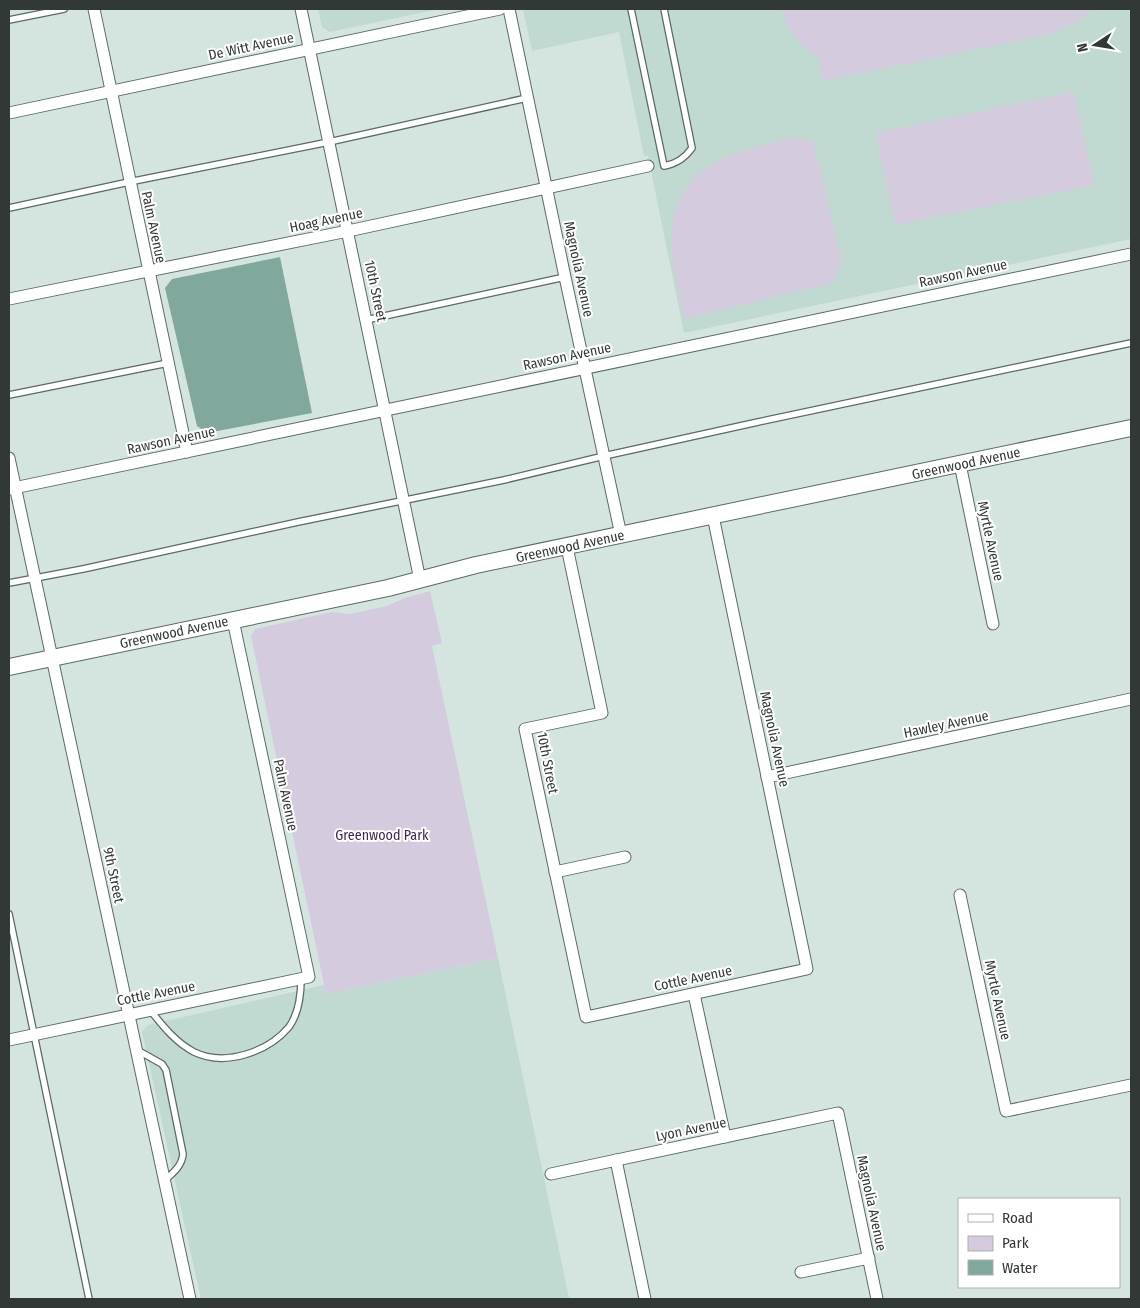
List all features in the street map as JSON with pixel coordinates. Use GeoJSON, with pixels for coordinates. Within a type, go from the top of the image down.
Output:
{"type":"FeatureCollection","features":[{"type":"Feature","properties":{"kind":"street","name":"Palm Avenue"},"geometry":{"type":"LineString","coordinates":[[94,9],[187,452]]}},
{"type":"Feature","properties":{"kind":"street","name":"10th Street"},"geometry":{"type":"LineString","coordinates":[[301,9],[420,580]]}},
{"type":"Feature","properties":{"kind":"street","name":"De Witt Avenue"},"geometry":{"type":"LineString","coordinates":[[9,113],[500,9]]}},
{"type":"Feature","properties":{"kind":"street","name":"Magnolia Avenue"},"geometry":{"type":"LineString","coordinates":[[509,9],[621,535]]}},
{"type":"Feature","properties":{"kind":"street","name":"Hoag Avenue"},"geometry":{"type":"LineString","coordinates":[[9,300],[348,231],[648,166]]}},
{"type":"Feature","properties":{"kind":"street","name":"Rawson Avenue"},"geometry":{"type":"LineString","coordinates":[[12,488],[1131,254]]}},
{"type":"Feature","properties":{"kind":"street","name":"Greenwood Avenue"},"geometry":{"type":"LineString","coordinates":[[9,667],[420,580],[476,565],[1131,428]]}},
{"type":"Feature","properties":{"kind":"street","name":"9th Street"},"geometry":{"type":"LineString","coordinates":[[9,458],[12,488],[34,578],[190,1299]]}},
{"type":"Feature","properties":{"kind":"street","name":"Myrtle Avenue"},"geometry":{"type":"LineString","coordinates":[[960,464],[993,624]]}},
{"type":"Feature","properties":{"kind":"street","name":"Magnolia Avenue"},"geometry":{"type":"LineString","coordinates":[[713,516],[807,969]]}},
{"type":"Feature","properties":{"kind":"street","name":"10th Street"},"geometry":{"type":"LineString","coordinates":[[567,547],[602,713],[525,729],[586,1017]]}},
{"type":"Feature","properties":{"kind":"street","name":"Palm Avenue"},"geometry":{"type":"LineString","coordinates":[[234,620],[305,978]]}},
{"type":"Feature","properties":{"kind":"street","name":"Hawley Avenue"},"geometry":{"type":"LineString","coordinates":[[767,777],[1131,699]]}},
{"type":"Feature","properties":{"kind":"street"},"geometry":{"type":"LineString","coordinates":[[555,872],[625,858]]}},
{"type":"Feature","properties":{"kind":"street","name":"Myrtle Avenue"},"geometry":{"type":"LineString","coordinates":[[960,895],[1006,1111],[1131,1085]]}},
{"type":"Feature","properties":{"kind":"street","name":"Cottle Avenue"},"geometry":{"type":"LineString","coordinates":[[586,1017],[807,969]]}},
{"type":"Feature","properties":{"kind":"street","name":"Cottle Avenue"},"geometry":{"type":"LineString","coordinates":[[9,1040],[129,1013],[305,978]]}},
{"type":"Feature","properties":{"kind":"street"},"geometry":{"type":"LineString","coordinates":[[694,994],[725,1137]]}},
{"type":"Feature","properties":{"kind":"street","name":"Magnolia Avenue"},"geometry":{"type":"LineString","coordinates":[[838,1113],[877,1299]]}},
{"type":"Feature","properties":{"kind":"street","name":"Lyon Avenue"},"geometry":{"type":"LineString","coordinates":[[551,1174],[838,1113]]}},
{"type":"Feature","properties":{"kind":"street"},"geometry":{"type":"LineString","coordinates":[[616,1160],[645,1299]]}},
{"type":"Feature","properties":{"kind":"street"},"geometry":{"type":"LineString","coordinates":[[801,1272],[868,1258]]}},
{"type":"Feature","properties":{"kind":"lane"},"geometry":{"type":"LineString","coordinates":[[9,20],[64,9]]}},
{"type":"Feature","properties":{"kind":"lane"},"geometry":{"type":"LineString","coordinates":[[631,9],[664,166]]}},
{"type":"Feature","properties":{"kind":"lane"},"geometry":{"type":"LineString","coordinates":[[648,166],[673,164],[686,156],[692,148],[664,9]]}},
{"type":"Feature","properties":{"kind":"lane"},"geometry":{"type":"LineString","coordinates":[[9,208],[329,142],[528,98]]}},
{"type":"Feature","properties":{"kind":"lane"},"geometry":{"type":"LineString","coordinates":[[366,320],[565,277]]}},
{"type":"Feature","properties":{"kind":"lane"},"geometry":{"type":"LineString","coordinates":[[9,583],[504,480],[758,422],[1131,343]]}},
{"type":"Feature","properties":{"kind":"lane"},"geometry":{"type":"LineString","coordinates":[[9,395],[168,363]]}},
{"type":"Feature","properties":{"kind":"lane"},"geometry":{"type":"LineString","coordinates":[[9,914],[89,1299]]}},
{"type":"Feature","properties":{"kind":"lane"},"geometry":{"type":"LineString","coordinates":[[150,1010],[174,1038],[196,1052],[219,1058],[245,1054],[270,1044],[290,1026],[302,998],[305,978]]}},
{"type":"Feature","properties":{"kind":"lane"},"geometry":{"type":"LineString","coordinates":[[137,1050],[162,1064],[168,1080],[183,1154],[179,1166],[164,1181]]}},
{"type":"Feature","properties":{"kind":"shaded area"},"geometry":{"type":"Polygon","coordinates":[[[318,9],[439,9],[330,32],[322,27],[318,9]]]}},
{"type":"Feature","properties":{"kind":"shaded area"},"geometry":{"type":"Polygon","coordinates":[[[523,9],[1131,9],[1131,239],[684,333],[648,156],[644,156],[619,32],[532,51],[523,9]]]}},
{"type":"Feature","properties":{"kind":"shaded area"},"geometry":{"type":"Polygon","coordinates":[[[498,958],[569,1298],[201,1299],[142,1032],[148,1025],[324,985],[326,994],[498,958]]]}},
{"type":"Feature","properties":{"kind":"green space"},"geometry":{"type":"Polygon","coordinates":[[[782,9],[1093,9],[1073,24],[1050,34],[823,81],[819,59],[798,41],[790,30],[782,9]]]}},
{"type":"Feature","properties":{"kind":"green space"},"geometry":{"type":"Polygon","coordinates":[[[1074,92],[1094,185],[895,225],[876,133],[1074,92]]]}},
{"type":"Feature","properties":{"kind":"green space"},"geometry":{"type":"Polygon","coordinates":[[[790,138],[813,141],[842,263],[832,283],[684,319],[676,279],[672,237],[674,217],[680,198],[691,181],[717,162],[748,150],[790,138]]]}},
{"type":"Feature","properties":{"kind":"green space","name":"Greenwood Park"},"geometry":{"type":"Polygon","coordinates":[[[430,591],[442,643],[432,646],[498,958],[326,994],[251,636],[255,629],[332,612],[350,614],[387,606],[404,598],[430,591]]]}},
{"type":"Feature","properties":{"kind":"water"},"geometry":{"type":"Polygon","coordinates":[[[280,257],[312,413],[207,433],[197,426],[165,288],[172,279],[280,257]]]}}]}
